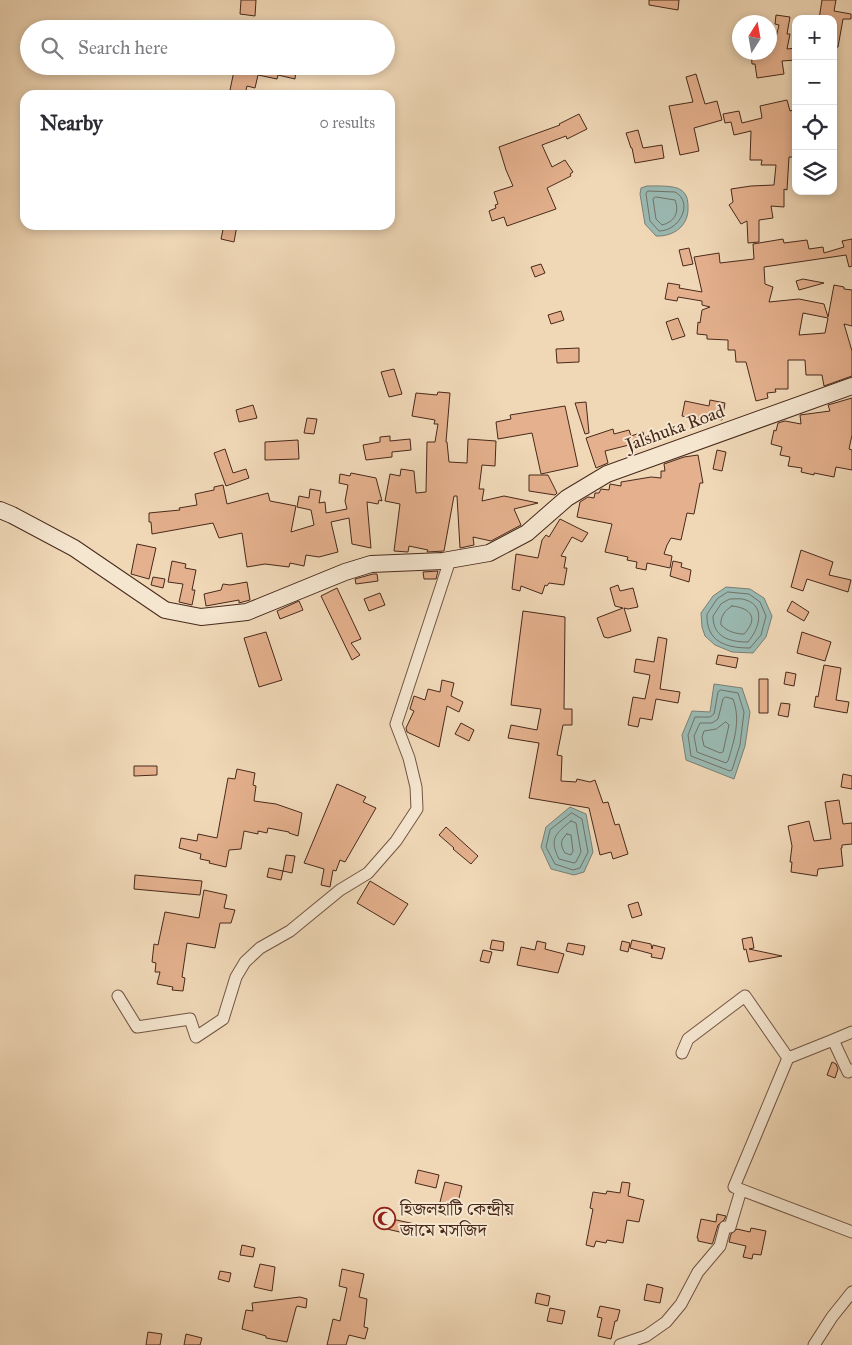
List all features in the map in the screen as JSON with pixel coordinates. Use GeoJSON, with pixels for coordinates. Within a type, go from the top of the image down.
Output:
{"type":"FeatureCollection","features":[{"type":"Feature","properties":{"kind":"street","name":"Jalshuka Road"},"geometry":{"type":"LineString","coordinates":[[0,510],[12,514],[74,548],[166,610],[201,618],[247,612],[345,572],[371,564],[450,560],[489,553],[527,533],[566,498],[607,474],[852,386]]}},
{"type":"Feature","properties":{"kind":"street"},"geometry":{"type":"LineString","coordinates":[[118,996],[137,1027],[190,1019],[196,1037],[222,1019],[236,977],[245,962],[260,948],[290,931],[340,890],[368,873],[396,841],[417,809],[416,787],[409,758],[396,724],[450,560]]}},
{"type":"Feature","properties":{"kind":"street"},"geometry":{"type":"LineString","coordinates":[[682,1053],[688,1039],[746,996],[788,1058]]}},
{"type":"Feature","properties":{"kind":"street"},"geometry":{"type":"LineString","coordinates":[[852,1032],[788,1058],[734,1187],[852,1232]]}},
{"type":"Feature","properties":{"kind":"street"},"geometry":{"type":"LineString","coordinates":[[833,1040],[848,1072],[852,1070]]}},
{"type":"Feature","properties":{"kind":"street"},"geometry":{"type":"LineString","coordinates":[[620,1345],[646,1336],[666,1322],[681,1304],[698,1272],[720,1246],[725,1226],[730,1227],[741,1190]]}},
{"type":"Feature","properties":{"kind":"street"},"geometry":{"type":"LineString","coordinates":[[814,1345],[832,1316],[852,1292]]}},
{"type":"Feature","properties":{"kind":"water"},"geometry":{"type":"Polygon","coordinates":[[[647,186],[674,187],[686,195],[688,214],[679,229],[668,235],[656,236],[645,224],[640,194],[641,188],[647,186]]]}},
{"type":"Feature","properties":{"kind":"water"},"geometry":{"type":"Polygon","coordinates":[[[726,587],[750,589],[764,598],[772,616],[766,637],[753,653],[732,652],[715,645],[705,636],[701,613],[713,596],[726,587]]]}},
{"type":"Feature","properties":{"kind":"water"},"geometry":{"type":"Polygon","coordinates":[[[714,684],[742,688],[750,712],[745,746],[734,779],[686,760],[682,735],[692,711],[710,712],[714,684]]]}},
{"type":"Feature","properties":{"kind":"water"},"geometry":{"type":"Polygon","coordinates":[[[570,807],[586,814],[593,852],[584,872],[574,875],[551,869],[541,847],[546,827],[570,807]]]}},
{"type":"Feature","properties":{"kind":"building"},"geometry":{"type":"Polygon","coordinates":[[[241,0],[256,0],[255,16],[240,14],[241,0]]]}},
{"type":"Feature","properties":{"kind":"building"},"geometry":{"type":"Polygon","coordinates":[[[649,0],[679,0],[678,10],[649,5],[649,0]]]}},
{"type":"Feature","properties":{"kind":"building"},"geometry":{"type":"Polygon","coordinates":[[[822,0],[836,0],[834,11],[851,14],[851,19],[843,19],[838,47],[837,15],[820,15],[822,0]]]}},
{"type":"Feature","properties":{"kind":"building"},"geometry":{"type":"Polygon","coordinates":[[[777,15],[790,17],[787,34],[790,34],[787,49],[792,48],[792,60],[782,61],[784,74],[757,78],[755,64],[752,64],[752,60],[777,60],[777,33],[779,25],[777,24],[777,15]]]}},
{"type":"Feature","properties":{"kind":"building"},"geometry":{"type":"Polygon","coordinates":[[[696,74],[705,104],[717,101],[722,120],[694,128],[699,151],[680,155],[669,106],[693,102],[686,77],[696,74]]]}},
{"type":"Feature","properties":{"kind":"building"},"geometry":{"type":"Polygon","coordinates":[[[233,75],[258,75],[255,88],[247,86],[246,90],[230,90],[233,75]]]}},
{"type":"Feature","properties":{"kind":"building"},"geometry":{"type":"Polygon","coordinates":[[[258,75],[278,75],[277,79],[258,75]]]}},
{"type":"Feature","properties":{"kind":"building"},"geometry":{"type":"Polygon","coordinates":[[[278,75],[295,75],[295,79],[278,75]]]}},
{"type":"Feature","properties":{"kind":"building"},"geometry":{"type":"Polygon","coordinates":[[[787,100],[790,111],[792,110],[792,157],[789,157],[787,190],[784,189],[784,207],[771,206],[773,218],[759,220],[759,242],[748,243],[747,221],[741,224],[729,205],[733,202],[731,189],[774,185],[776,165],[761,165],[762,160],[750,160],[751,131],[734,135],[731,122],[725,123],[723,114],[739,111],[742,123],[762,118],[760,106],[787,100]]]}},
{"type":"Feature","properties":{"kind":"building"},"geometry":{"type":"Polygon","coordinates":[[[579,114],[587,129],[567,139],[566,136],[542,145],[552,167],[565,160],[573,172],[570,174],[571,176],[547,188],[556,209],[507,226],[504,217],[492,221],[489,211],[496,208],[495,205],[498,204],[494,192],[513,186],[499,147],[560,125],[579,114]]]}},
{"type":"Feature","properties":{"kind":"building"},"geometry":{"type":"Polygon","coordinates":[[[638,130],[643,148],[662,145],[664,158],[635,163],[626,133],[638,130]]]}},
{"type":"Feature","properties":{"kind":"building"},"geometry":{"type":"Polygon","coordinates":[[[223,230],[236,230],[234,242],[221,239],[223,230]]]}},
{"type":"Feature","properties":{"kind":"building"},"geometry":{"type":"Polygon","coordinates":[[[783,239],[784,243],[807,240],[809,249],[823,247],[824,253],[844,247],[842,241],[852,239],[852,266],[849,267],[846,255],[764,267],[765,284],[773,287],[769,302],[799,299],[824,304],[828,317],[834,285],[852,290],[852,326],[844,324],[852,351],[852,376],[824,386],[822,375],[806,375],[805,360],[788,360],[788,389],[775,389],[776,392],[767,393],[768,398],[756,401],[746,362],[736,362],[735,350],[728,350],[728,340],[707,339],[707,335],[697,334],[702,310],[710,307],[702,305],[702,301],[678,297],[677,301],[665,299],[668,283],[680,285],[679,288],[702,292],[694,257],[719,253],[720,263],[754,259],[753,244],[783,239]],[[803,313],[799,335],[825,333],[828,318],[803,313]]]}},
{"type":"Feature","properties":{"kind":"building"},"geometry":{"type":"Polygon","coordinates":[[[689,248],[693,264],[683,266],[679,250],[689,248]]]}},
{"type":"Feature","properties":{"kind":"building"},"geometry":{"type":"Polygon","coordinates":[[[541,264],[545,273],[535,277],[531,267],[541,264]]]}},
{"type":"Feature","properties":{"kind":"building"},"geometry":{"type":"Polygon","coordinates":[[[803,279],[824,283],[799,290],[796,281],[803,279]]]}},
{"type":"Feature","properties":{"kind":"building"},"geometry":{"type":"Polygon","coordinates":[[[561,311],[564,320],[551,324],[548,315],[561,311]]]}},
{"type":"Feature","properties":{"kind":"building"},"geometry":{"type":"Polygon","coordinates":[[[678,318],[685,336],[672,340],[666,322],[678,318]]]}},
{"type":"Feature","properties":{"kind":"building"},"geometry":{"type":"Polygon","coordinates":[[[579,348],[579,362],[557,363],[556,349],[579,348]]]}},
{"type":"Feature","properties":{"kind":"building"},"geometry":{"type":"Polygon","coordinates":[[[394,369],[402,394],[389,397],[381,372],[394,369]]]}},
{"type":"Feature","properties":{"kind":"building"},"geometry":{"type":"Polygon","coordinates":[[[438,392],[450,393],[446,442],[449,462],[467,463],[468,439],[496,441],[495,466],[482,465],[479,489],[484,489],[482,501],[504,496],[538,503],[514,509],[521,525],[491,541],[473,537],[474,545],[460,548],[457,496],[454,496],[444,551],[427,552],[428,550],[409,546],[408,552],[394,551],[400,504],[385,501],[390,474],[400,476],[401,469],[414,471],[416,493],[426,492],[427,442],[435,442],[438,424],[434,424],[435,420],[412,416],[416,393],[437,395],[438,392]]]}},
{"type":"Feature","properties":{"kind":"building"},"geometry":{"type":"Polygon","coordinates":[[[852,398],[852,435],[849,449],[852,450],[852,470],[836,467],[834,477],[801,472],[802,468],[788,466],[790,457],[780,455],[782,447],[771,444],[774,430],[776,431],[778,423],[785,421],[801,424],[800,415],[830,411],[828,405],[852,398]]]}},
{"type":"Feature","properties":{"kind":"building"},"geometry":{"type":"Polygon","coordinates":[[[710,400],[725,403],[722,420],[702,416],[701,420],[682,416],[685,401],[709,406],[710,400]]]}},
{"type":"Feature","properties":{"kind":"building"},"geometry":{"type":"Polygon","coordinates":[[[586,402],[589,433],[585,434],[575,403],[586,402]]]}},
{"type":"Feature","properties":{"kind":"building"},"geometry":{"type":"Polygon","coordinates":[[[253,405],[257,418],[239,422],[236,410],[253,405]]]}},
{"type":"Feature","properties":{"kind":"building"},"geometry":{"type":"Polygon","coordinates":[[[565,406],[578,466],[541,474],[532,433],[498,439],[496,422],[511,419],[510,415],[565,406]]]}},
{"type":"Feature","properties":{"kind":"building"},"geometry":{"type":"Polygon","coordinates":[[[307,418],[317,419],[314,434],[304,433],[307,418]]]}},
{"type":"Feature","properties":{"kind":"building"},"geometry":{"type":"Polygon","coordinates":[[[613,429],[614,434],[629,430],[631,436],[643,432],[644,436],[652,433],[655,443],[638,448],[637,443],[605,451],[608,463],[596,468],[586,438],[613,429]]]}},
{"type":"Feature","properties":{"kind":"building"},"geometry":{"type":"Polygon","coordinates":[[[390,436],[390,441],[410,439],[411,450],[392,452],[392,457],[366,460],[363,445],[380,442],[380,437],[390,436]]]}},
{"type":"Feature","properties":{"kind":"building"},"geometry":{"type":"Polygon","coordinates":[[[298,440],[299,459],[265,460],[265,442],[298,440]]]}},
{"type":"Feature","properties":{"kind":"building"},"geometry":{"type":"Polygon","coordinates":[[[225,449],[233,473],[246,469],[249,478],[226,486],[214,453],[225,449]]]}},
{"type":"Feature","properties":{"kind":"building"},"geometry":{"type":"Polygon","coordinates":[[[717,450],[726,452],[722,471],[713,469],[717,450]]]}},
{"type":"Feature","properties":{"kind":"building"},"geometry":{"type":"Polygon","coordinates":[[[698,455],[703,483],[700,483],[694,514],[687,513],[681,540],[671,538],[667,545],[664,554],[672,556],[670,568],[647,563],[646,570],[636,568],[637,562],[627,560],[628,557],[605,552],[612,524],[577,517],[580,502],[588,497],[594,498],[595,493],[599,493],[601,489],[609,490],[610,484],[621,486],[621,482],[651,477],[661,478],[661,471],[665,471],[664,464],[684,457],[698,455]]]}},
{"type":"Feature","properties":{"kind":"building"},"geometry":{"type":"Polygon","coordinates":[[[351,473],[376,478],[382,501],[379,500],[378,504],[367,502],[371,548],[352,544],[349,518],[331,522],[338,552],[319,557],[306,555],[304,566],[290,563],[289,567],[265,564],[247,567],[242,533],[219,538],[213,523],[152,534],[149,513],[180,510],[179,508],[197,505],[195,494],[214,490],[214,487],[223,485],[227,504],[268,493],[270,501],[296,506],[291,532],[314,525],[311,510],[297,507],[299,496],[309,498],[310,489],[321,491],[319,503],[325,502],[326,513],[347,509],[345,501],[348,485],[339,483],[340,474],[350,476],[351,473]]]}},
{"type":"Feature","properties":{"kind":"building"},"geometry":{"type":"Polygon","coordinates":[[[529,475],[548,475],[557,493],[555,495],[529,491],[529,475]]]}},
{"type":"Feature","properties":{"kind":"building"},"geometry":{"type":"Polygon","coordinates":[[[560,519],[588,533],[582,542],[572,537],[561,556],[566,557],[564,568],[567,568],[564,585],[549,583],[547,586],[545,585],[542,594],[521,586],[520,591],[512,589],[516,554],[538,558],[542,540],[546,535],[549,537],[560,519]]]}},
{"type":"Feature","properties":{"kind":"building"},"geometry":{"type":"Polygon","coordinates":[[[137,544],[156,548],[149,579],[131,574],[137,544]]]}},
{"type":"Feature","properties":{"kind":"building"},"geometry":{"type":"Polygon","coordinates":[[[801,550],[833,562],[829,575],[851,580],[848,592],[807,579],[803,591],[791,587],[801,550]]]}},
{"type":"Feature","properties":{"kind":"building"},"geometry":{"type":"Polygon","coordinates":[[[172,561],[186,564],[185,568],[196,570],[192,590],[195,590],[192,605],[179,602],[183,584],[168,582],[172,561]]]}},
{"type":"Feature","properties":{"kind":"building"},"geometry":{"type":"Polygon","coordinates":[[[673,561],[682,563],[681,567],[691,570],[689,582],[670,576],[673,561]]]}},
{"type":"Feature","properties":{"kind":"building"},"geometry":{"type":"Polygon","coordinates":[[[438,571],[436,579],[424,579],[423,572],[438,571]]]}},
{"type":"Feature","properties":{"kind":"building"},"geometry":{"type":"Polygon","coordinates":[[[377,574],[378,581],[356,584],[355,579],[377,574]]]}},
{"type":"Feature","properties":{"kind":"building"},"geometry":{"type":"Polygon","coordinates":[[[153,577],[165,579],[163,588],[151,585],[153,577]]]}},
{"type":"Feature","properties":{"kind":"building"},"geometry":{"type":"Polygon","coordinates":[[[247,582],[250,600],[206,606],[204,594],[221,590],[223,584],[230,585],[247,582]]]}},
{"type":"Feature","properties":{"kind":"building"},"geometry":{"type":"Polygon","coordinates":[[[618,585],[620,591],[633,588],[638,607],[624,608],[631,631],[608,638],[604,637],[597,618],[623,608],[615,606],[610,588],[618,585]]]}},
{"type":"Feature","properties":{"kind":"building"},"geometry":{"type":"Polygon","coordinates":[[[337,588],[361,639],[351,643],[360,655],[352,660],[321,596],[337,588]]]}},
{"type":"Feature","properties":{"kind":"building"},"geometry":{"type":"Polygon","coordinates":[[[380,593],[385,605],[369,611],[364,599],[380,593]]]}},
{"type":"Feature","properties":{"kind":"building"},"geometry":{"type":"Polygon","coordinates":[[[299,601],[303,610],[280,619],[277,611],[299,601]]]}},
{"type":"Feature","properties":{"kind":"building"},"geometry":{"type":"Polygon","coordinates":[[[792,601],[809,612],[804,621],[787,611],[792,601]]]}},
{"type":"Feature","properties":{"kind":"building"},"geometry":{"type":"Polygon","coordinates":[[[523,611],[565,617],[564,709],[572,709],[572,725],[563,725],[557,755],[562,756],[561,781],[576,782],[577,779],[590,782],[595,780],[603,803],[608,802],[615,825],[619,824],[628,854],[613,859],[611,852],[600,855],[589,808],[529,798],[539,743],[508,738],[511,725],[537,730],[541,709],[511,705],[523,611]]]}},
{"type":"Feature","properties":{"kind":"building"},"geometry":{"type":"Polygon","coordinates":[[[266,632],[282,680],[259,687],[244,638],[266,632]]]}},
{"type":"Feature","properties":{"kind":"building"},"geometry":{"type":"Polygon","coordinates":[[[802,632],[831,642],[825,661],[797,653],[802,632]]]}},
{"type":"Feature","properties":{"kind":"building"},"geometry":{"type":"Polygon","coordinates":[[[658,637],[667,639],[660,689],[680,692],[678,703],[656,699],[652,720],[640,718],[638,727],[628,725],[633,697],[645,699],[650,675],[634,672],[636,659],[654,662],[658,637]]]}},
{"type":"Feature","properties":{"kind":"building"},"geometry":{"type":"Polygon","coordinates":[[[718,655],[738,658],[736,668],[716,664],[718,655]]]}},
{"type":"Feature","properties":{"kind":"building"},"geometry":{"type":"Polygon","coordinates":[[[824,665],[841,668],[836,700],[849,702],[847,713],[814,707],[816,696],[818,697],[824,665]]]}},
{"type":"Feature","properties":{"kind":"building"},"geometry":{"type":"Polygon","coordinates":[[[786,672],[796,674],[794,686],[784,684],[786,672]]]}},
{"type":"Feature","properties":{"kind":"building"},"geometry":{"type":"Polygon","coordinates":[[[759,679],[768,679],[768,713],[759,713],[759,679]]]}},
{"type":"Feature","properties":{"kind":"building"},"geometry":{"type":"Polygon","coordinates":[[[442,680],[454,683],[451,696],[463,702],[459,712],[447,706],[439,747],[407,732],[406,728],[414,711],[410,709],[414,696],[425,700],[428,689],[440,692],[442,680]]]}},
{"type":"Feature","properties":{"kind":"building"},"geometry":{"type":"Polygon","coordinates":[[[781,703],[790,704],[788,717],[778,715],[781,703]]]}},
{"type":"Feature","properties":{"kind":"building"},"geometry":{"type":"Polygon","coordinates":[[[461,723],[474,730],[469,741],[455,734],[461,723]]]}},
{"type":"Feature","properties":{"kind":"building"},"geometry":{"type":"Polygon","coordinates":[[[134,766],[157,766],[157,775],[134,776],[134,766]]]}},
{"type":"Feature","properties":{"kind":"building"},"geometry":{"type":"Polygon","coordinates":[[[237,769],[255,773],[253,785],[256,786],[254,801],[276,804],[302,813],[298,836],[289,832],[268,828],[267,833],[258,831],[258,834],[244,831],[241,849],[229,850],[226,867],[200,859],[201,854],[179,848],[181,838],[197,841],[198,834],[217,838],[228,778],[235,779],[237,769]]]}},
{"type":"Feature","properties":{"kind":"building"},"geometry":{"type":"Polygon","coordinates":[[[843,774],[852,776],[852,789],[841,787],[843,774]]]}},
{"type":"Feature","properties":{"kind":"building"},"geometry":{"type":"Polygon","coordinates":[[[337,784],[366,797],[363,802],[376,808],[345,862],[340,860],[336,871],[333,870],[330,887],[321,885],[324,869],[304,863],[337,784]]]}},
{"type":"Feature","properties":{"kind":"building"},"geometry":{"type":"Polygon","coordinates":[[[839,800],[843,824],[852,823],[852,844],[842,845],[841,848],[843,866],[818,869],[817,876],[791,872],[792,846],[788,826],[809,821],[814,841],[831,839],[825,802],[839,800]]]}},
{"type":"Feature","properties":{"kind":"building"},"geometry":{"type":"Polygon","coordinates":[[[446,827],[478,856],[471,864],[439,835],[446,827]]]}},
{"type":"Feature","properties":{"kind":"building"},"geometry":{"type":"Polygon","coordinates":[[[286,855],[295,856],[292,873],[283,871],[286,855]]]}},
{"type":"Feature","properties":{"kind":"building"},"geometry":{"type":"Polygon","coordinates":[[[269,868],[283,871],[281,880],[267,877],[269,868]]]}},
{"type":"Feature","properties":{"kind":"building"},"geometry":{"type":"Polygon","coordinates":[[[135,875],[202,881],[200,895],[134,889],[135,875]]]}},
{"type":"Feature","properties":{"kind":"building"},"geometry":{"type":"Polygon","coordinates":[[[370,881],[408,904],[394,925],[357,903],[370,881]]]}},
{"type":"Feature","properties":{"kind":"building"},"geometry":{"type":"Polygon","coordinates":[[[204,890],[227,895],[224,908],[235,910],[231,923],[220,923],[215,948],[187,943],[182,977],[185,978],[183,991],[172,990],[173,987],[157,984],[160,972],[155,972],[156,963],[152,962],[154,944],[158,945],[165,912],[199,918],[204,890]]]}},
{"type":"Feature","properties":{"kind":"building"},"geometry":{"type":"Polygon","coordinates":[[[638,902],[642,915],[632,918],[628,905],[638,902]]]}},
{"type":"Feature","properties":{"kind":"building"},"geometry":{"type":"Polygon","coordinates":[[[752,937],[754,948],[749,949],[782,956],[749,962],[742,939],[752,937]]]}},
{"type":"Feature","properties":{"kind":"building"},"geometry":{"type":"Polygon","coordinates":[[[492,940],[504,942],[503,951],[490,949],[492,940]]]}},
{"type":"Feature","properties":{"kind":"building"},"geometry":{"type":"Polygon","coordinates":[[[632,940],[651,944],[652,949],[653,945],[665,948],[662,959],[651,957],[652,954],[630,948],[632,940]]]}},
{"type":"Feature","properties":{"kind":"building"},"geometry":{"type":"Polygon","coordinates":[[[537,941],[546,943],[545,949],[564,954],[558,973],[517,965],[521,947],[535,950],[537,941]]]}},
{"type":"Feature","properties":{"kind":"building"},"geometry":{"type":"Polygon","coordinates":[[[622,941],[630,943],[628,952],[620,950],[622,941]]]}},
{"type":"Feature","properties":{"kind":"building"},"geometry":{"type":"Polygon","coordinates":[[[568,943],[585,946],[583,955],[566,951],[568,943]]]}},
{"type":"Feature","properties":{"kind":"building"},"geometry":{"type":"Polygon","coordinates":[[[483,950],[492,952],[489,963],[480,961],[483,950]]]}},
{"type":"Feature","properties":{"kind":"building"},"geometry":{"type":"Polygon","coordinates":[[[832,1062],[836,1064],[838,1069],[835,1078],[827,1075],[832,1062]]]}},
{"type":"Feature","properties":{"kind":"building"},"geometry":{"type":"Polygon","coordinates":[[[418,1170],[439,1175],[436,1188],[415,1183],[418,1170]]]}},
{"type":"Feature","properties":{"kind":"building"},"geometry":{"type":"Polygon","coordinates":[[[445,1182],[462,1186],[456,1210],[439,1206],[445,1182]]]}},
{"type":"Feature","properties":{"kind":"building"},"geometry":{"type":"Polygon","coordinates":[[[622,1182],[630,1183],[628,1196],[644,1200],[639,1222],[627,1220],[623,1243],[607,1240],[606,1243],[596,1241],[594,1247],[586,1245],[593,1209],[590,1208],[593,1192],[606,1194],[607,1191],[620,1193],[622,1182]]]}},
{"type":"Feature","properties":{"kind":"building"},"geometry":{"type":"Polygon","coordinates":[[[381,1214],[392,1216],[392,1219],[415,1224],[413,1235],[378,1227],[381,1214]]]}},
{"type":"Feature","properties":{"kind":"building"},"geometry":{"type":"Polygon","coordinates":[[[717,1214],[726,1216],[718,1225],[712,1244],[698,1241],[701,1219],[716,1222],[717,1214]]]}},
{"type":"Feature","properties":{"kind":"building"},"geometry":{"type":"Polygon","coordinates":[[[751,1228],[766,1231],[761,1255],[753,1254],[752,1259],[743,1257],[746,1246],[729,1242],[731,1234],[737,1229],[750,1232],[751,1228]]]}},
{"type":"Feature","properties":{"kind":"building"},"geometry":{"type":"Polygon","coordinates":[[[242,1245],[255,1248],[253,1257],[240,1255],[242,1245]]]}},
{"type":"Feature","properties":{"kind":"building"},"geometry":{"type":"Polygon","coordinates":[[[260,1264],[275,1267],[272,1291],[254,1287],[260,1264]]]}},
{"type":"Feature","properties":{"kind":"building"},"geometry":{"type":"Polygon","coordinates":[[[342,1269],[364,1274],[359,1297],[367,1299],[364,1327],[368,1328],[365,1339],[349,1335],[346,1345],[327,1345],[333,1319],[340,1321],[347,1288],[339,1286],[342,1269]]]}},
{"type":"Feature","properties":{"kind":"building"},"geometry":{"type":"Polygon","coordinates":[[[220,1271],[231,1273],[229,1282],[218,1279],[220,1271]]]}},
{"type":"Feature","properties":{"kind":"building"},"geometry":{"type":"Polygon","coordinates":[[[647,1284],[663,1288],[660,1303],[644,1300],[647,1284]]]}},
{"type":"Feature","properties":{"kind":"building"},"geometry":{"type":"Polygon","coordinates":[[[537,1293],[550,1296],[548,1306],[535,1303],[537,1293]]]}},
{"type":"Feature","properties":{"kind":"building"},"geometry":{"type":"Polygon","coordinates":[[[300,1297],[307,1299],[306,1308],[297,1306],[287,1342],[266,1338],[266,1336],[242,1329],[246,1310],[253,1311],[252,1303],[300,1297]]]}},
{"type":"Feature","properties":{"kind":"building"},"geometry":{"type":"Polygon","coordinates":[[[600,1306],[620,1310],[617,1321],[615,1321],[611,1339],[598,1336],[602,1318],[597,1317],[600,1306]]]}},
{"type":"Feature","properties":{"kind":"building"},"geometry":{"type":"Polygon","coordinates":[[[550,1308],[565,1311],[562,1324],[547,1321],[550,1308]]]}},
{"type":"Feature","properties":{"kind":"building"},"geometry":{"type":"Polygon","coordinates":[[[148,1332],[162,1334],[160,1345],[146,1345],[148,1332]]]}},
{"type":"Feature","properties":{"kind":"building"},"geometry":{"type":"Polygon","coordinates":[[[186,1334],[202,1338],[200,1345],[184,1345],[186,1334]]]}},
{"type":"Feature","properties":{"kind":"place","name":"হিজলহাটি কেন্দ্রীয় জামে মসজিদ"},"geometry":{"type":"Point","coordinates":[384,1219]}}]}
